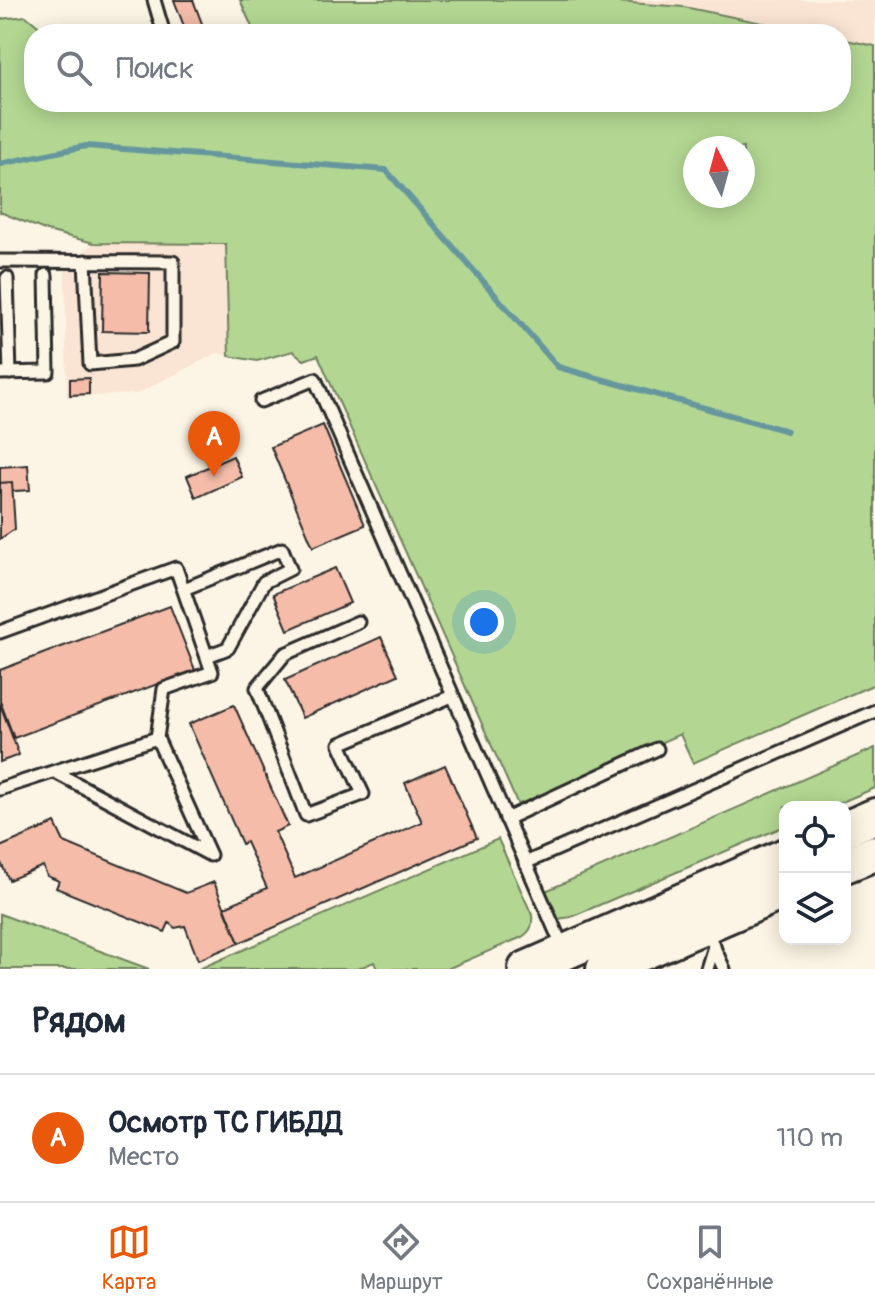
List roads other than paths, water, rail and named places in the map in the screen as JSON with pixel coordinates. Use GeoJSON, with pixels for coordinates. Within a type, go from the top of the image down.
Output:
{"type":"FeatureCollection","features":[{"type":"Feature","properties":{"kind":"main road"},"geometry":{"type":"LineString","coordinates":[[851,826],[875,816]]}},
{"type":"Feature","properties":{"kind":"main road"},"geometry":{"type":"LineString","coordinates":[[851,863],[875,853]]}},
{"type":"Feature","properties":{"kind":"main road"},"geometry":{"type":"LineString","coordinates":[[526,969],[779,859]]}},
{"type":"Feature","properties":{"kind":"main road"},"geometry":{"type":"LineString","coordinates":[[604,969],[709,936],[779,895]]}},
{"type":"Feature","properties":{"kind":"lane"},"geometry":{"type":"LineString","coordinates":[[154,0],[161,24]]}},
{"type":"Feature","properties":{"kind":"lane"},"geometry":{"type":"LineString","coordinates":[[0,261],[85,261],[173,262],[173,342],[134,360],[90,364],[85,261]]}},
{"type":"Feature","properties":{"kind":"lane"},"geometry":{"type":"LineString","coordinates":[[7,278],[5,373],[48,372],[46,275]]}},
{"type":"Feature","properties":{"kind":"lane"},"geometry":{"type":"LineString","coordinates":[[261,401],[315,379],[565,952]]}},
{"type":"Feature","properties":{"kind":"lane"},"geometry":{"type":"LineString","coordinates":[[184,589],[282,549],[290,569],[264,582],[228,648],[207,656]]}},
{"type":"Feature","properties":{"kind":"lane"},"geometry":{"type":"LineString","coordinates":[[0,632],[176,568],[212,672],[164,689],[157,738],[210,855],[55,772]]}},
{"type":"Feature","properties":{"kind":"lane"},"geometry":{"type":"LineString","coordinates":[[358,622],[285,654],[257,688],[306,815],[363,794],[340,744],[452,696]]}},
{"type":"Feature","properties":{"kind":"lane"},"geometry":{"type":"LineString","coordinates":[[525,863],[875,711]]}},
{"type":"Feature","properties":{"kind":"lane"},"geometry":{"type":"LineString","coordinates":[[0,789],[157,738]]}},
{"type":"Feature","properties":{"kind":"lane"},"geometry":{"type":"LineString","coordinates":[[506,819],[657,749]]}},
{"type":"Feature","properties":{"kind":"lane"},"geometry":{"type":"LineString","coordinates":[[707,969],[709,936]]}},
{"type":"Feature","properties":{"kind":"lane"},"geometry":{"type":"LineString","coordinates":[[709,936],[724,969]]}},
{"type":"Feature","properties":{"kind":"waterway"},"geometry":{"type":"LineString","coordinates":[[0,164],[86,146],[386,170],[558,367],[787,431]]}},
{"type":"Feature","properties":{"kind":"place","name":"Осмотр ТС ГИБДД"},"geometry":{"type":"Point","coordinates":[214,477]}}]}
